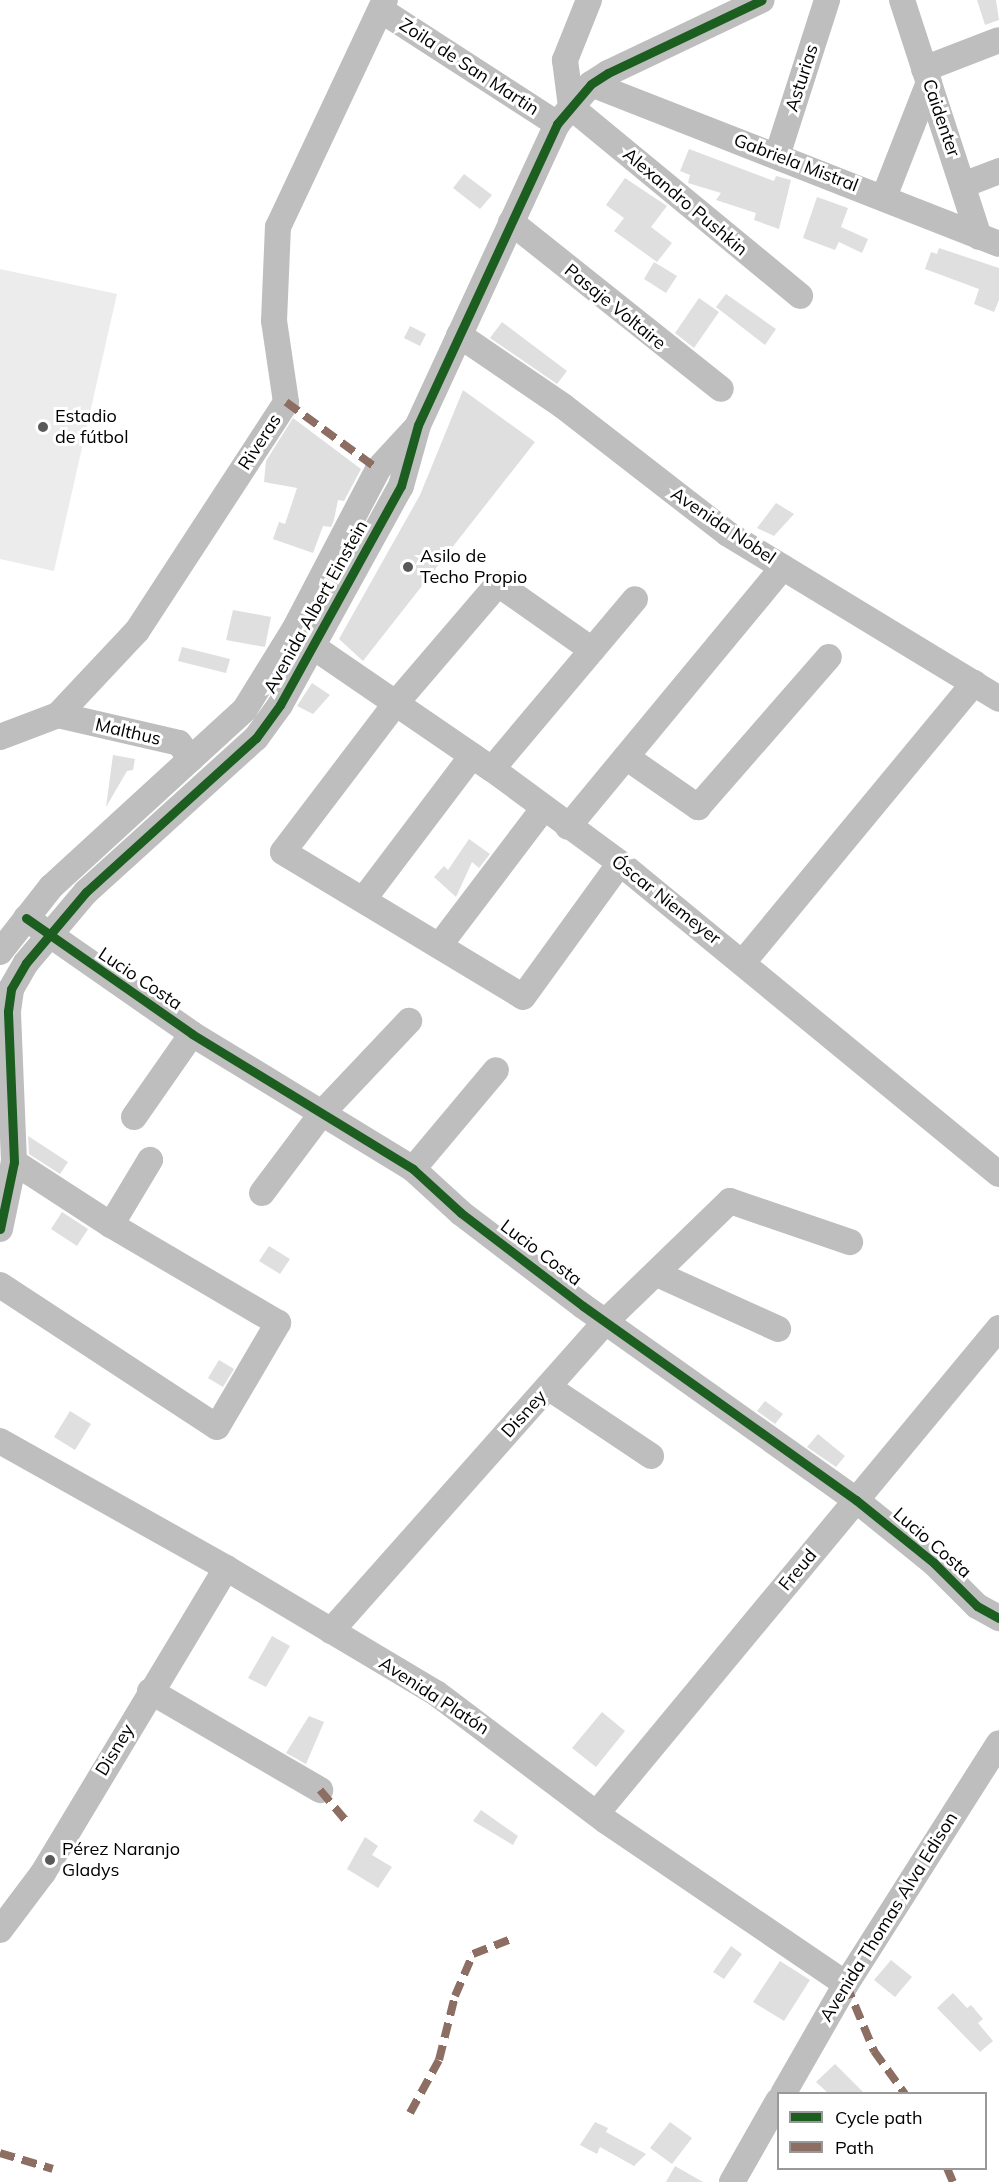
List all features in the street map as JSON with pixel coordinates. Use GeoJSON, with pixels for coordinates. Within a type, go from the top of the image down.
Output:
{"type":"FeatureCollection","features":[{"type":"Feature","properties":{"kind":"street","name":"Avenida Albert Einstein"},"geometry":{"type":"LineString","coordinates":[[0,1229],[14,1162],[8,1011],[11,989],[47,935],[86,892],[256,738],[315,648],[401,486],[418,425],[511,222],[564,116],[591,84],[608,73],[762,0]]}},
{"type":"Feature","properties":{"kind":"street","name":"Asturias"},"geometry":{"type":"LineString","coordinates":[[777,156],[827,0]]}},
{"type":"Feature","properties":{"kind":"street","name":"Caidenter"},"geometry":{"type":"LineString","coordinates":[[902,0],[963,184],[989,241]]}},
{"type":"Feature","properties":{"kind":"street"},"geometry":{"type":"LineString","coordinates":[[564,116],[565,60],[590,1]]}},
{"type":"Feature","properties":{"kind":"street","name":"Zoila de San Martin"},"geometry":{"type":"LineString","coordinates":[[383,5],[564,116]]}},
{"type":"Feature","properties":{"kind":"street","name":"Riveras"},"geometry":{"type":"LineString","coordinates":[[0,737],[58,716],[137,631],[286,402],[274,321],[278,227],[383,5]]}},
{"type":"Feature","properties":{"kind":"street"},"geometry":{"type":"LineString","coordinates":[[884,197],[927,76],[999,40]]}},
{"type":"Feature","properties":{"kind":"street","name":"Gabriela Mistral"},"geometry":{"type":"LineString","coordinates":[[591,84],[884,197],[989,241]]}},
{"type":"Feature","properties":{"kind":"street","name":"Alexandro Pushkin"},"geometry":{"type":"LineString","coordinates":[[564,116],[800,296]]}},
{"type":"Feature","properties":{"kind":"street"},"geometry":{"type":"LineString","coordinates":[[963,184],[999,171]]}},
{"type":"Feature","properties":{"kind":"street","name":"Pasaje Voltaire"},"geometry":{"type":"LineString","coordinates":[[511,222],[721,389]]}},
{"type":"Feature","properties":{"kind":"street","name":"Avenida Nobel"},"geometry":{"type":"LineString","coordinates":[[459,335],[563,406],[728,534],[999,699]]}},
{"type":"Feature","properties":{"kind":"street","name":"Avenida Albert Einstein"},"geometry":{"type":"LineString","coordinates":[[0,952],[26,918],[87,852],[245,709],[294,630],[378,469],[418,425]]}},
{"type":"Feature","properties":{"kind":"street"},"geometry":{"type":"LineString","coordinates":[[568,827],[783,567]]}},
{"type":"Feature","properties":{"kind":"street"},"geometry":{"type":"LineString","coordinates":[[592,650],[498,584],[396,703],[283,852],[523,997],[620,863]]}},
{"type":"Feature","properties":{"kind":"street"},"geometry":{"type":"LineString","coordinates":[[363,900],[482,762],[592,650],[635,599]]}},
{"type":"Feature","properties":{"kind":"street","name":"Óscar Niemeyer"},"geometry":{"type":"LineString","coordinates":[[315,648],[482,762],[543,809],[620,863],[744,961],[999,1174]]}},
{"type":"Feature","properties":{"kind":"street"},"geometry":{"type":"LineString","coordinates":[[626,757],[698,807],[828,657]]}},
{"type":"Feature","properties":{"kind":"street"},"geometry":{"type":"LineString","coordinates":[[744,961],[974,683]]}},
{"type":"Feature","properties":{"kind":"street","name":"Malthus"},"geometry":{"type":"LineString","coordinates":[[58,716],[179,743],[191,759]]}},
{"type":"Feature","properties":{"kind":"street"},"geometry":{"type":"LineString","coordinates":[[439,946],[543,809]]}},
{"type":"Feature","properties":{"kind":"street","name":"Lucio Costa"},"geometry":{"type":"LineString","coordinates":[[26,918],[47,935],[192,1034],[413,1169],[461,1213],[856,1500],[934,1563],[977,1606],[999,1618]]}},
{"type":"Feature","properties":{"kind":"street"},"geometry":{"type":"LineString","coordinates":[[262,1193],[322,1113],[409,1021]]}},
{"type":"Feature","properties":{"kind":"street"},"geometry":{"type":"LineString","coordinates":[[134,1117],[192,1034]]}},
{"type":"Feature","properties":{"kind":"street"},"geometry":{"type":"LineString","coordinates":[[413,1169],[496,1070]]}},
{"type":"Feature","properties":{"kind":"street"},"geometry":{"type":"LineString","coordinates":[[111,1225],[150,1160]]}},
{"type":"Feature","properties":{"kind":"street"},"geometry":{"type":"LineString","coordinates":[[0,1285],[217,1427],[278,1323],[111,1225],[14,1162]]}},
{"type":"Feature","properties":{"kind":"street","name":"Disney"},"geometry":{"type":"LineString","coordinates":[[331,1631],[607,1320],[726,1205],[736,1200],[850,1242]]}},
{"type":"Feature","properties":{"kind":"street"},"geometry":{"type":"LineString","coordinates":[[657,1274],[778,1329]]}},
{"type":"Feature","properties":{"kind":"street","name":"Freud"},"geometry":{"type":"LineString","coordinates":[[597,1813],[999,1328]]}},
{"type":"Feature","properties":{"kind":"street"},"geometry":{"type":"LineString","coordinates":[[548,1387],[651,1456]]}},
{"type":"Feature","properties":{"kind":"street","name":"Avenida Platón"},"geometry":{"type":"LineString","coordinates":[[0,1441],[226,1568],[436,1693],[597,1813],[846,1984]]}},
{"type":"Feature","properties":{"kind":"street","name":"Disney"},"geometry":{"type":"LineString","coordinates":[[0,1930],[43,1873],[150,1691],[226,1568]]}},
{"type":"Feature","properties":{"kind":"street"},"geometry":{"type":"LineString","coordinates":[[150,1691],[320,1790]]}},
{"type":"Feature","properties":{"kind":"street","name":"Avenida Thomas Alva Edison"},"geometry":{"type":"LineString","coordinates":[[784,2092],[846,1984],[999,1743]]}},
{"type":"Feature","properties":{"kind":"street"},"geometry":{"type":"LineString","coordinates":[[732,2182],[777,2103]]}},
{"type":"Feature","properties":{"kind":"shaded area","name":"Estadio de fútbol"},"geometry":{"type":"Polygon","coordinates":[[[0,269],[117,294],[54,571],[0,559],[0,269]]]}},
{"type":"Feature","properties":{"kind":"building"},"geometry":{"type":"Polygon","coordinates":[[[977,0],[996,0],[999,20],[985,25],[977,0]]]}},
{"type":"Feature","properties":{"kind":"building"},"geometry":{"type":"Polygon","coordinates":[[[689,149],[774,181],[776,176],[791,180],[779,229],[754,220],[756,213],[716,200],[721,193],[688,183],[690,175],[680,171],[689,149]]]}},
{"type":"Feature","properties":{"kind":"building"},"geometry":{"type":"Polygon","coordinates":[[[464,174],[492,195],[480,209],[453,188],[464,174]]]}},
{"type":"Feature","properties":{"kind":"building"},"geometry":{"type":"Polygon","coordinates":[[[625,178],[667,206],[651,227],[672,243],[657,262],[614,231],[624,218],[606,205],[625,178]]]}},
{"type":"Feature","properties":{"kind":"building"},"geometry":{"type":"Polygon","coordinates":[[[817,197],[848,208],[841,227],[868,239],[862,253],[839,242],[835,250],[803,238],[817,197]]]}},
{"type":"Feature","properties":{"kind":"building"},"geometry":{"type":"Polygon","coordinates":[[[939,248],[999,268],[999,300],[994,312],[974,304],[979,289],[925,269],[931,252],[937,254],[939,248]]]}},
{"type":"Feature","properties":{"kind":"building"},"geometry":{"type":"Polygon","coordinates":[[[654,262],[677,276],[666,293],[644,279],[654,262]]]}},
{"type":"Feature","properties":{"kind":"building"},"geometry":{"type":"Polygon","coordinates":[[[726,294],[776,329],[765,345],[716,307],[726,294]]]}},
{"type":"Feature","properties":{"kind":"building"},"geometry":{"type":"Polygon","coordinates":[[[699,298],[719,312],[694,348],[675,333],[699,298]]]}},
{"type":"Feature","properties":{"kind":"building"},"geometry":{"type":"Polygon","coordinates":[[[502,322],[567,371],[557,384],[490,338],[502,322]]]}},
{"type":"Feature","properties":{"kind":"building"},"geometry":{"type":"Polygon","coordinates":[[[410,326],[426,334],[420,346],[404,338],[410,326]]]}},
{"type":"Feature","properties":{"kind":"building","name":"Asilo de Techo Propio"},"geometry":{"type":"Polygon","coordinates":[[[463,390],[535,442],[363,661],[339,639],[420,495],[463,390]]]}},
{"type":"Feature","properties":{"kind":"building"},"geometry":{"type":"Polygon","coordinates":[[[293,418],[361,469],[344,501],[338,500],[331,527],[323,526],[313,553],[273,539],[279,522],[285,524],[297,488],[264,482],[266,461],[293,418]]]}},
{"type":"Feature","properties":{"kind":"building"},"geometry":{"type":"Polygon","coordinates":[[[776,503],[794,514],[774,536],[757,528],[776,503]]]}},
{"type":"Feature","properties":{"kind":"building"},"geometry":{"type":"Polygon","coordinates":[[[233,610],[271,617],[265,647],[226,640],[233,610]]]}},
{"type":"Feature","properties":{"kind":"building"},"geometry":{"type":"Polygon","coordinates":[[[182,647],[230,659],[226,673],[178,661],[182,647]]]}},
{"type":"Feature","properties":{"kind":"building"},"geometry":{"type":"Polygon","coordinates":[[[312,683],[330,695],[313,714],[297,706],[312,683]]]}},
{"type":"Feature","properties":{"kind":"building"},"geometry":{"type":"Polygon","coordinates":[[[113,755],[135,759],[133,770],[127,771],[106,807],[113,755]]]}},
{"type":"Feature","properties":{"kind":"building"},"geometry":{"type":"Polygon","coordinates":[[[469,839],[490,854],[479,868],[472,862],[456,897],[434,877],[444,866],[448,870],[469,839]]]}},
{"type":"Feature","properties":{"kind":"building"},"geometry":{"type":"Polygon","coordinates":[[[28,1136],[68,1162],[60,1174],[29,1154],[28,1136]]]}},
{"type":"Feature","properties":{"kind":"building"},"geometry":{"type":"Polygon","coordinates":[[[62,1212],[88,1229],[77,1246],[51,1229],[62,1212]]]}},
{"type":"Feature","properties":{"kind":"building"},"geometry":{"type":"Polygon","coordinates":[[[269,1246],[290,1259],[280,1274],[259,1261],[269,1246]]]}},
{"type":"Feature","properties":{"kind":"building"},"geometry":{"type":"Polygon","coordinates":[[[219,1360],[234,1369],[223,1387],[208,1378],[219,1360]]]}},
{"type":"Feature","properties":{"kind":"building"},"geometry":{"type":"Polygon","coordinates":[[[765,1401],[783,1414],[775,1424],[757,1411],[765,1401]]]}},
{"type":"Feature","properties":{"kind":"building"},"geometry":{"type":"Polygon","coordinates":[[[70,1411],[91,1424],[75,1450],[54,1437],[70,1411]]]}},
{"type":"Feature","properties":{"kind":"building"},"geometry":{"type":"Polygon","coordinates":[[[818,1434],[845,1456],[836,1467],[807,1447],[818,1434]]]}},
{"type":"Feature","properties":{"kind":"building"},"geometry":{"type":"Polygon","coordinates":[[[272,1636],[290,1646],[266,1687],[248,1678],[272,1636]]]}},
{"type":"Feature","properties":{"kind":"building"},"geometry":{"type":"Polygon","coordinates":[[[602,1712],[625,1731],[596,1767],[572,1748],[602,1712]]]}},
{"type":"Feature","properties":{"kind":"building"},"geometry":{"type":"Polygon","coordinates":[[[309,1716],[324,1722],[306,1764],[286,1753],[309,1716]]]}},
{"type":"Feature","properties":{"kind":"building"},"geometry":{"type":"Polygon","coordinates":[[[481,1810],[518,1836],[513,1845],[473,1821],[481,1810]]]}},
{"type":"Feature","properties":{"kind":"building"},"geometry":{"type":"Polygon","coordinates":[[[365,1837],[378,1846],[372,1855],[392,1867],[378,1888],[347,1869],[365,1837]]]}},
{"type":"Feature","properties":{"kind":"building"},"geometry":{"type":"Polygon","coordinates":[[[731,1946],[742,1954],[724,1979],[713,1972],[731,1946]]]}},
{"type":"Feature","properties":{"kind":"building"},"geometry":{"type":"Polygon","coordinates":[[[891,1960],[912,1977],[895,1997],[874,1980],[891,1960]]]}},
{"type":"Feature","properties":{"kind":"building"},"geometry":{"type":"Polygon","coordinates":[[[780,1961],[810,1980],[784,2021],[753,2002],[780,1961]]]}},
{"type":"Feature","properties":{"kind":"building"},"geometry":{"type":"Polygon","coordinates":[[[953,1993],[967,2008],[971,2005],[983,2019],[978,2023],[993,2041],[980,2052],[937,2008],[953,1993]]]}},
{"type":"Feature","properties":{"kind":"building"},"geometry":{"type":"Polygon","coordinates":[[[835,2064],[863,2092],[827,2092],[816,2082],[835,2064]]]}},
{"type":"Feature","properties":{"kind":"building"},"geometry":{"type":"Polygon","coordinates":[[[595,2122],[608,2128],[606,2132],[646,2154],[634,2166],[600,2147],[597,2154],[580,2145],[595,2122]]]}},
{"type":"Feature","properties":{"kind":"building"},"geometry":{"type":"Polygon","coordinates":[[[670,2122],[692,2138],[672,2164],[650,2148],[670,2122]]]}},
{"type":"Feature","properties":{"kind":"building"},"geometry":{"type":"Polygon","coordinates":[[[675,2166],[703,2182],[666,2182],[675,2166]]]}},
{"type":"Feature","properties":{"kind":"marked path"},"geometry":{"type":"LineString","coordinates":[[286,402],[378,469]]}},
{"type":"Feature","properties":{"kind":"marked path"},"geometry":{"type":"LineString","coordinates":[[320,1790],[347,1822]]}},
{"type":"Feature","properties":{"kind":"marked path"},"geometry":{"type":"LineString","coordinates":[[410,2113],[439,2060],[455,1996],[473,1954],[511,1939]]}},
{"type":"Feature","properties":{"kind":"marked path"},"geometry":{"type":"LineString","coordinates":[[846,1984],[874,2051],[904,2092]]}},
{"type":"Feature","properties":{"kind":"marked path"},"geometry":{"type":"LineString","coordinates":[[0,2153],[53,2169]]}},
{"type":"Feature","properties":{"kind":"marked path"},"geometry":{"type":"LineString","coordinates":[[948,2170],[953,2182]]}},
{"type":"Feature","properties":{"kind":"cycle path"},"geometry":{"type":"LineString","coordinates":[[0,1229],[14,1162],[8,1011],[11,989],[26,963],[86,892],[256,738],[280,705],[401,486],[418,425],[557,124],[591,84],[608,73],[762,0]]}},
{"type":"Feature","properties":{"kind":"cycle path"},"geometry":{"type":"LineString","coordinates":[[26,918],[192,1034],[413,1169],[461,1213],[583,1306],[856,1500],[934,1563],[977,1606],[999,1618]]}},
{"type":"Feature","properties":{"kind":"place","name":"Estadio de fútbol"},"geometry":{"type":"Point","coordinates":[43,427]}},
{"type":"Feature","properties":{"kind":"place","name":"Asilo de Techo Propio"},"geometry":{"type":"Point","coordinates":[408,567]}},
{"type":"Feature","properties":{"kind":"place","name":"Pérez Naranjo Gladys"},"geometry":{"type":"Point","coordinates":[50,1860]}}]}
